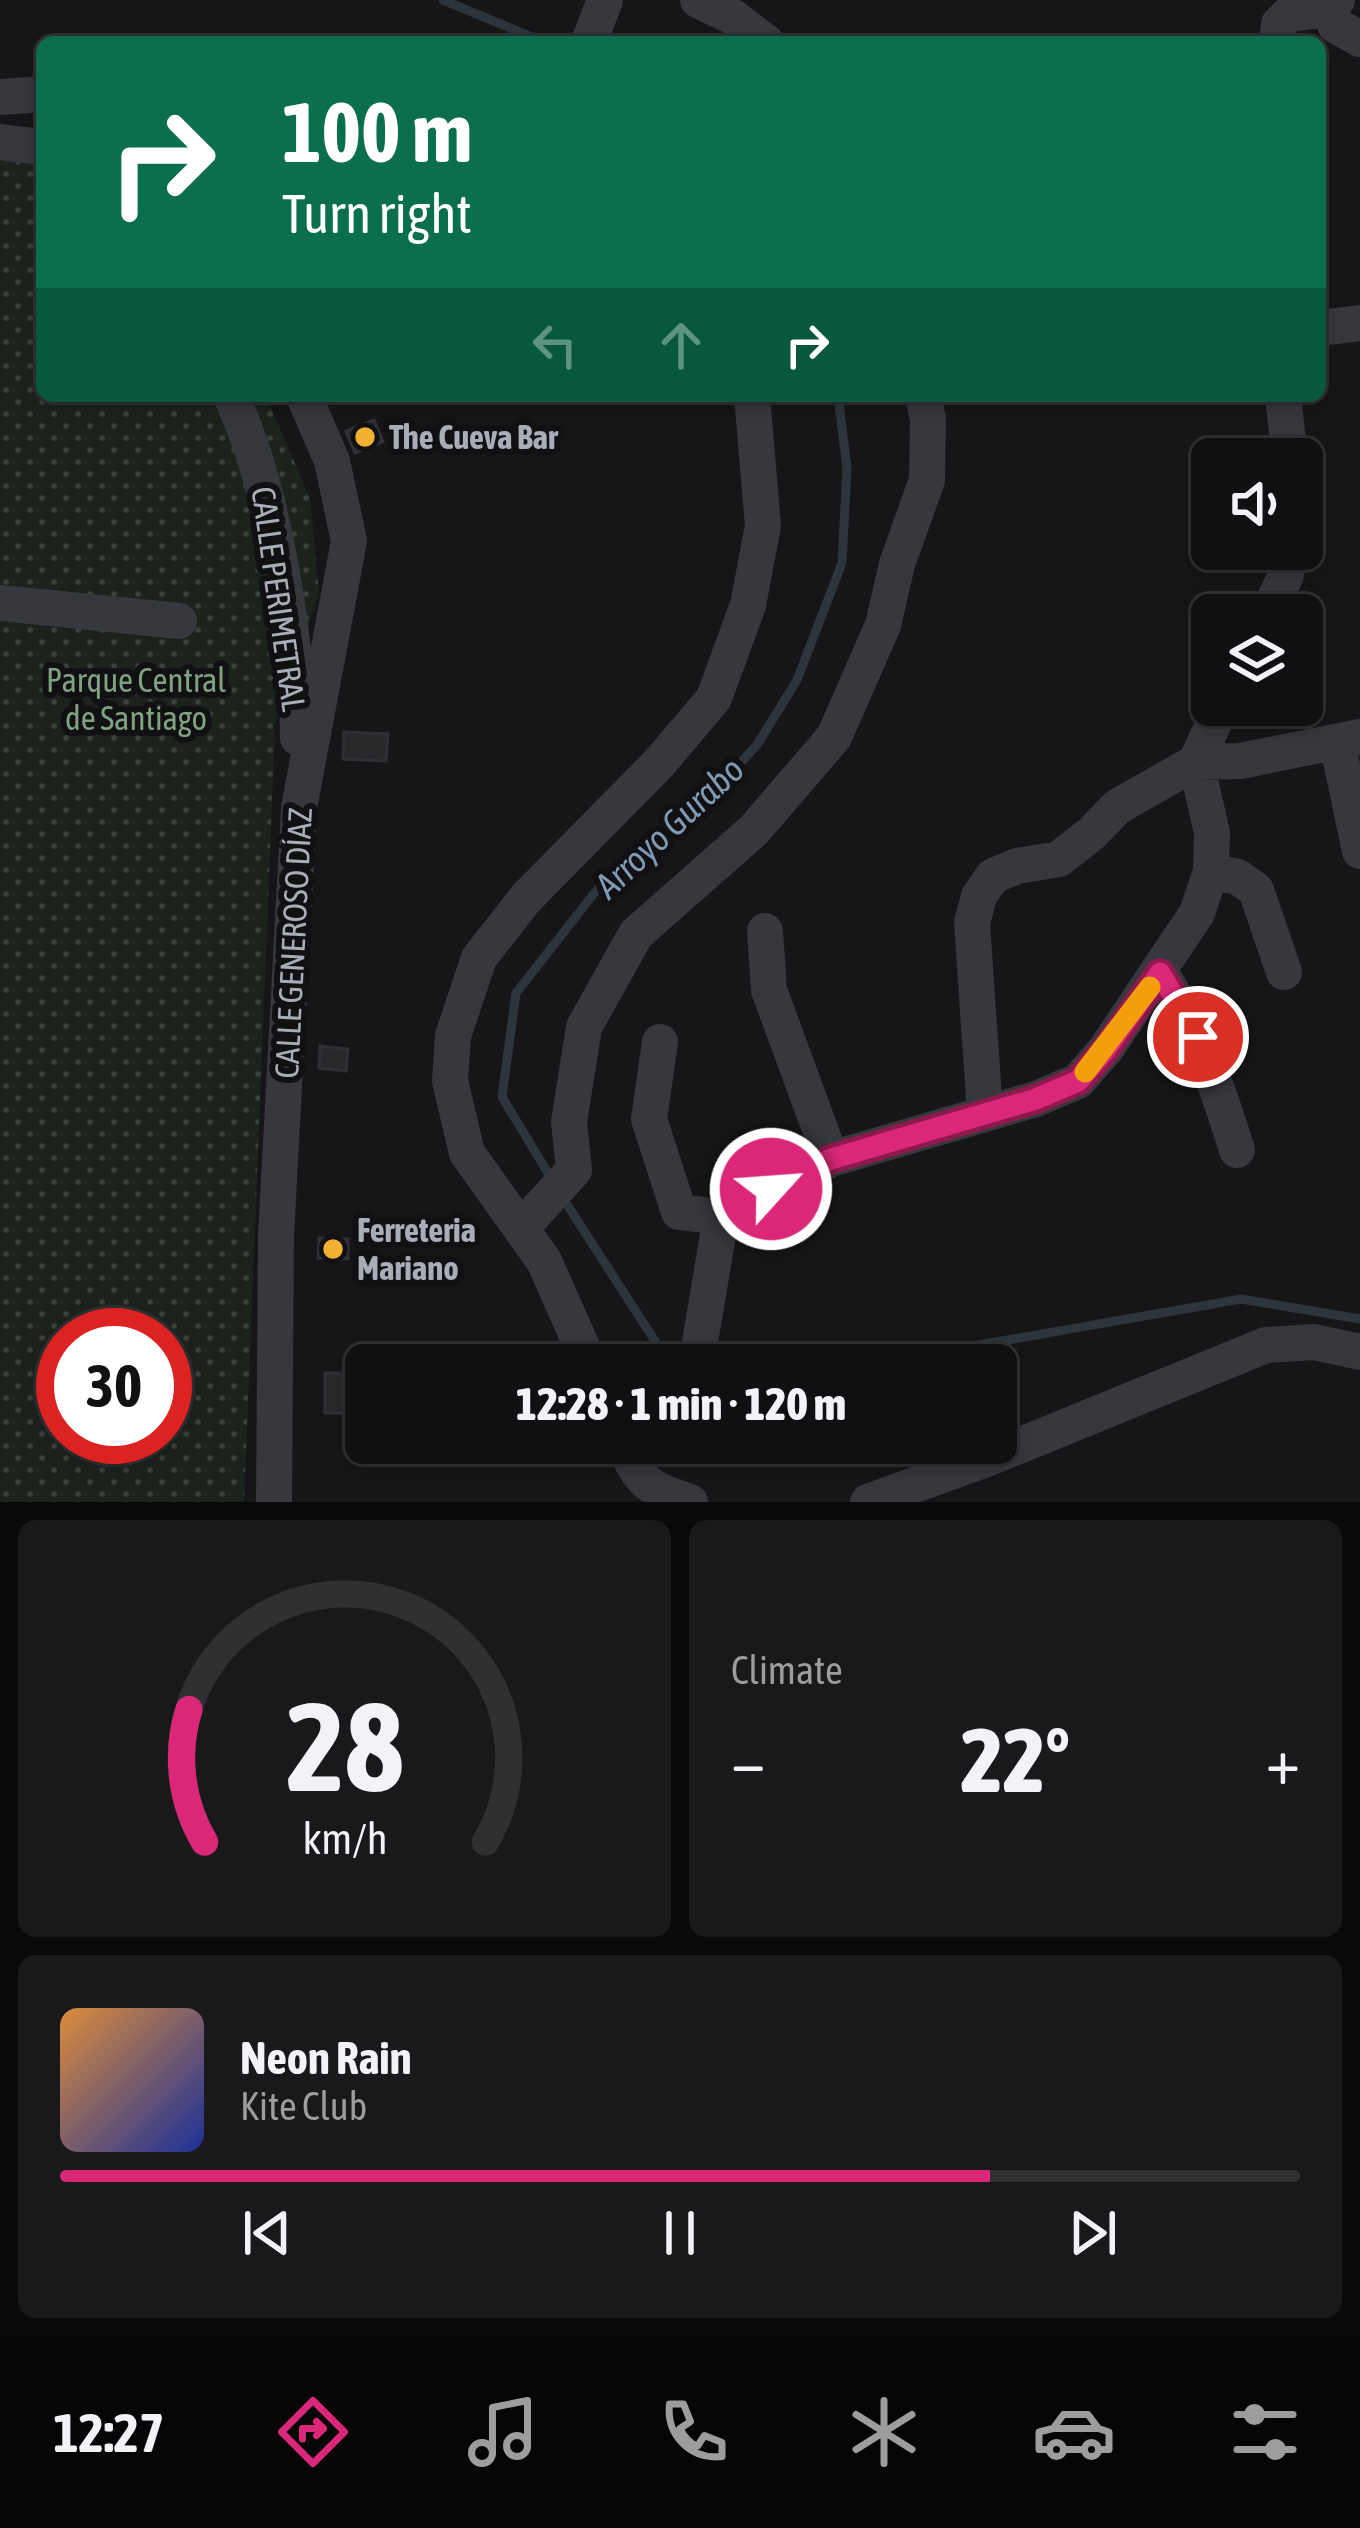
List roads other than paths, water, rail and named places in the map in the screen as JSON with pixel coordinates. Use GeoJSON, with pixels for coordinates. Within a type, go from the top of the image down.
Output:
{"type":"FeatureCollection","features":[{"type":"Feature","properties":{"kind":"street"},"geometry":{"type":"LineString","coordinates":[[698,0],[758,36]]}},
{"type":"Feature","properties":{"kind":"street"},"geometry":{"type":"LineString","coordinates":[[1278,36],[1279,24],[1289,14],[1334,4],[1335,25],[1360,39]]}},
{"type":"Feature","properties":{"kind":"street"},"geometry":{"type":"LineString","coordinates":[[0,97],[36,94]]}},
{"type":"Feature","properties":{"kind":"street"},"geometry":{"type":"LineString","coordinates":[[0,142],[36,146]]}},
{"type":"Feature","properties":{"kind":"street"},"geometry":{"type":"LineString","coordinates":[[1326,327],[1360,323]]}},
{"type":"Feature","properties":{"kind":"street","name":"CALLE PERIMETRAL"},"geometry":{"type":"LineString","coordinates":[[233,402],[260,467],[280,576],[298,728],[299,808]]}},
{"type":"Feature","properties":{"kind":"street","name":"CALLE GENEROSO DÍAZ"},"geometry":{"type":"LineString","coordinates":[[274,1502],[276,1236],[299,808],[349,541],[332,461],[307,402]]}},
{"type":"Feature","properties":{"kind":"street"},"geometry":{"type":"LineString","coordinates":[[543,1206],[467,1153],[450,1081],[453,1036],[478,958],[526,898],[647,775],[714,698],[748,605],[763,526],[753,402]]}},
{"type":"Feature","properties":{"kind":"street"},"geometry":{"type":"LineString","coordinates":[[581,1344],[544,1261],[543,1206],[574,1170],[569,1122],[584,1027],[636,934],[754,830],[835,737],[883,625],[897,564],[927,481],[924,402]]}},
{"type":"Feature","properties":{"kind":"street"},"geometry":{"type":"LineString","coordinates":[[1284,402],[1288,438]]}},
{"type":"Feature","properties":{"kind":"street"},"geometry":{"type":"LineString","coordinates":[[0,603],[179,620]]}},
{"type":"Feature","properties":{"kind":"street"},"geometry":{"type":"LineString","coordinates":[[660,1042],[649,1120],[661,1163],[679,1212],[721,1217],[831,1159],[1036,1099],[1078,1081],[1160,973],[1197,913],[1211,872],[1212,832],[1196,762],[1212,726]]}},
{"type":"Feature","properties":{"kind":"street"},"geometry":{"type":"LineString","coordinates":[[985,1113],[972,923],[979,896],[992,876],[1059,859],[1117,807],[1196,762],[1240,761],[1348,740],[1360,851]]}},
{"type":"Feature","properties":{"kind":"street"},"geometry":{"type":"LineString","coordinates":[[1211,872],[1238,877],[1256,890],[1284,972]]}},
{"type":"Feature","properties":{"kind":"street"},"geometry":{"type":"LineString","coordinates":[[765,931],[770,990],[831,1159]]}},
{"type":"Feature","properties":{"kind":"street"},"geometry":{"type":"LineString","coordinates":[[1160,973],[1188,1014],[1209,1060],[1237,1150]]}},
{"type":"Feature","properties":{"kind":"street"},"geometry":{"type":"LineString","coordinates":[[700,1342],[721,1217]]}},
{"type":"Feature","properties":{"kind":"street"},"geometry":{"type":"LineString","coordinates":[[868,1502],[1030,1442],[1266,1345],[1314,1342],[1360,1352]]}},
{"type":"Feature","properties":{"kind":"street"},"geometry":{"type":"LineString","coordinates":[[632,1464],[651,1488],[690,1502]]}},
{"type":"Feature","properties":{"kind":"waterway","name":"Arroyo Gurabo"},"geometry":{"type":"LineString","coordinates":[[443,0],[530,36]]}},
{"type":"Feature","properties":{"kind":"waterway","name":"Arroyo Gurabo"},"geometry":{"type":"LineString","coordinates":[[554,1183],[502,1097],[516,993],[603,882],[701,805],[757,745],[797,680],[842,563],[847,468],[839,402]]}},
{"type":"Feature","properties":{"kind":"waterway","name":"Arroyo Gurabo"},"geometry":{"type":"LineString","coordinates":[[562,1197],[657,1344]]}},
{"type":"Feature","properties":{"kind":"waterway","name":"Arroyo Gurabo"},"geometry":{"type":"LineString","coordinates":[[985,1344],[1241,1299],[1360,1319]]}},
{"type":"Feature","properties":{"kind":"place","name":"The Cueva Bar"},"geometry":{"type":"Point","coordinates":[365,437]}},
{"type":"Feature","properties":{"kind":"place","name":"Ferreteria Mariano"},"geometry":{"type":"Point","coordinates":[333,1249]}},
{"type":"Feature","properties":{"kind":"park label","name":"Parque Central de Santiago"},"geometry":{"type":"Point","coordinates":[136,699]}}]}
